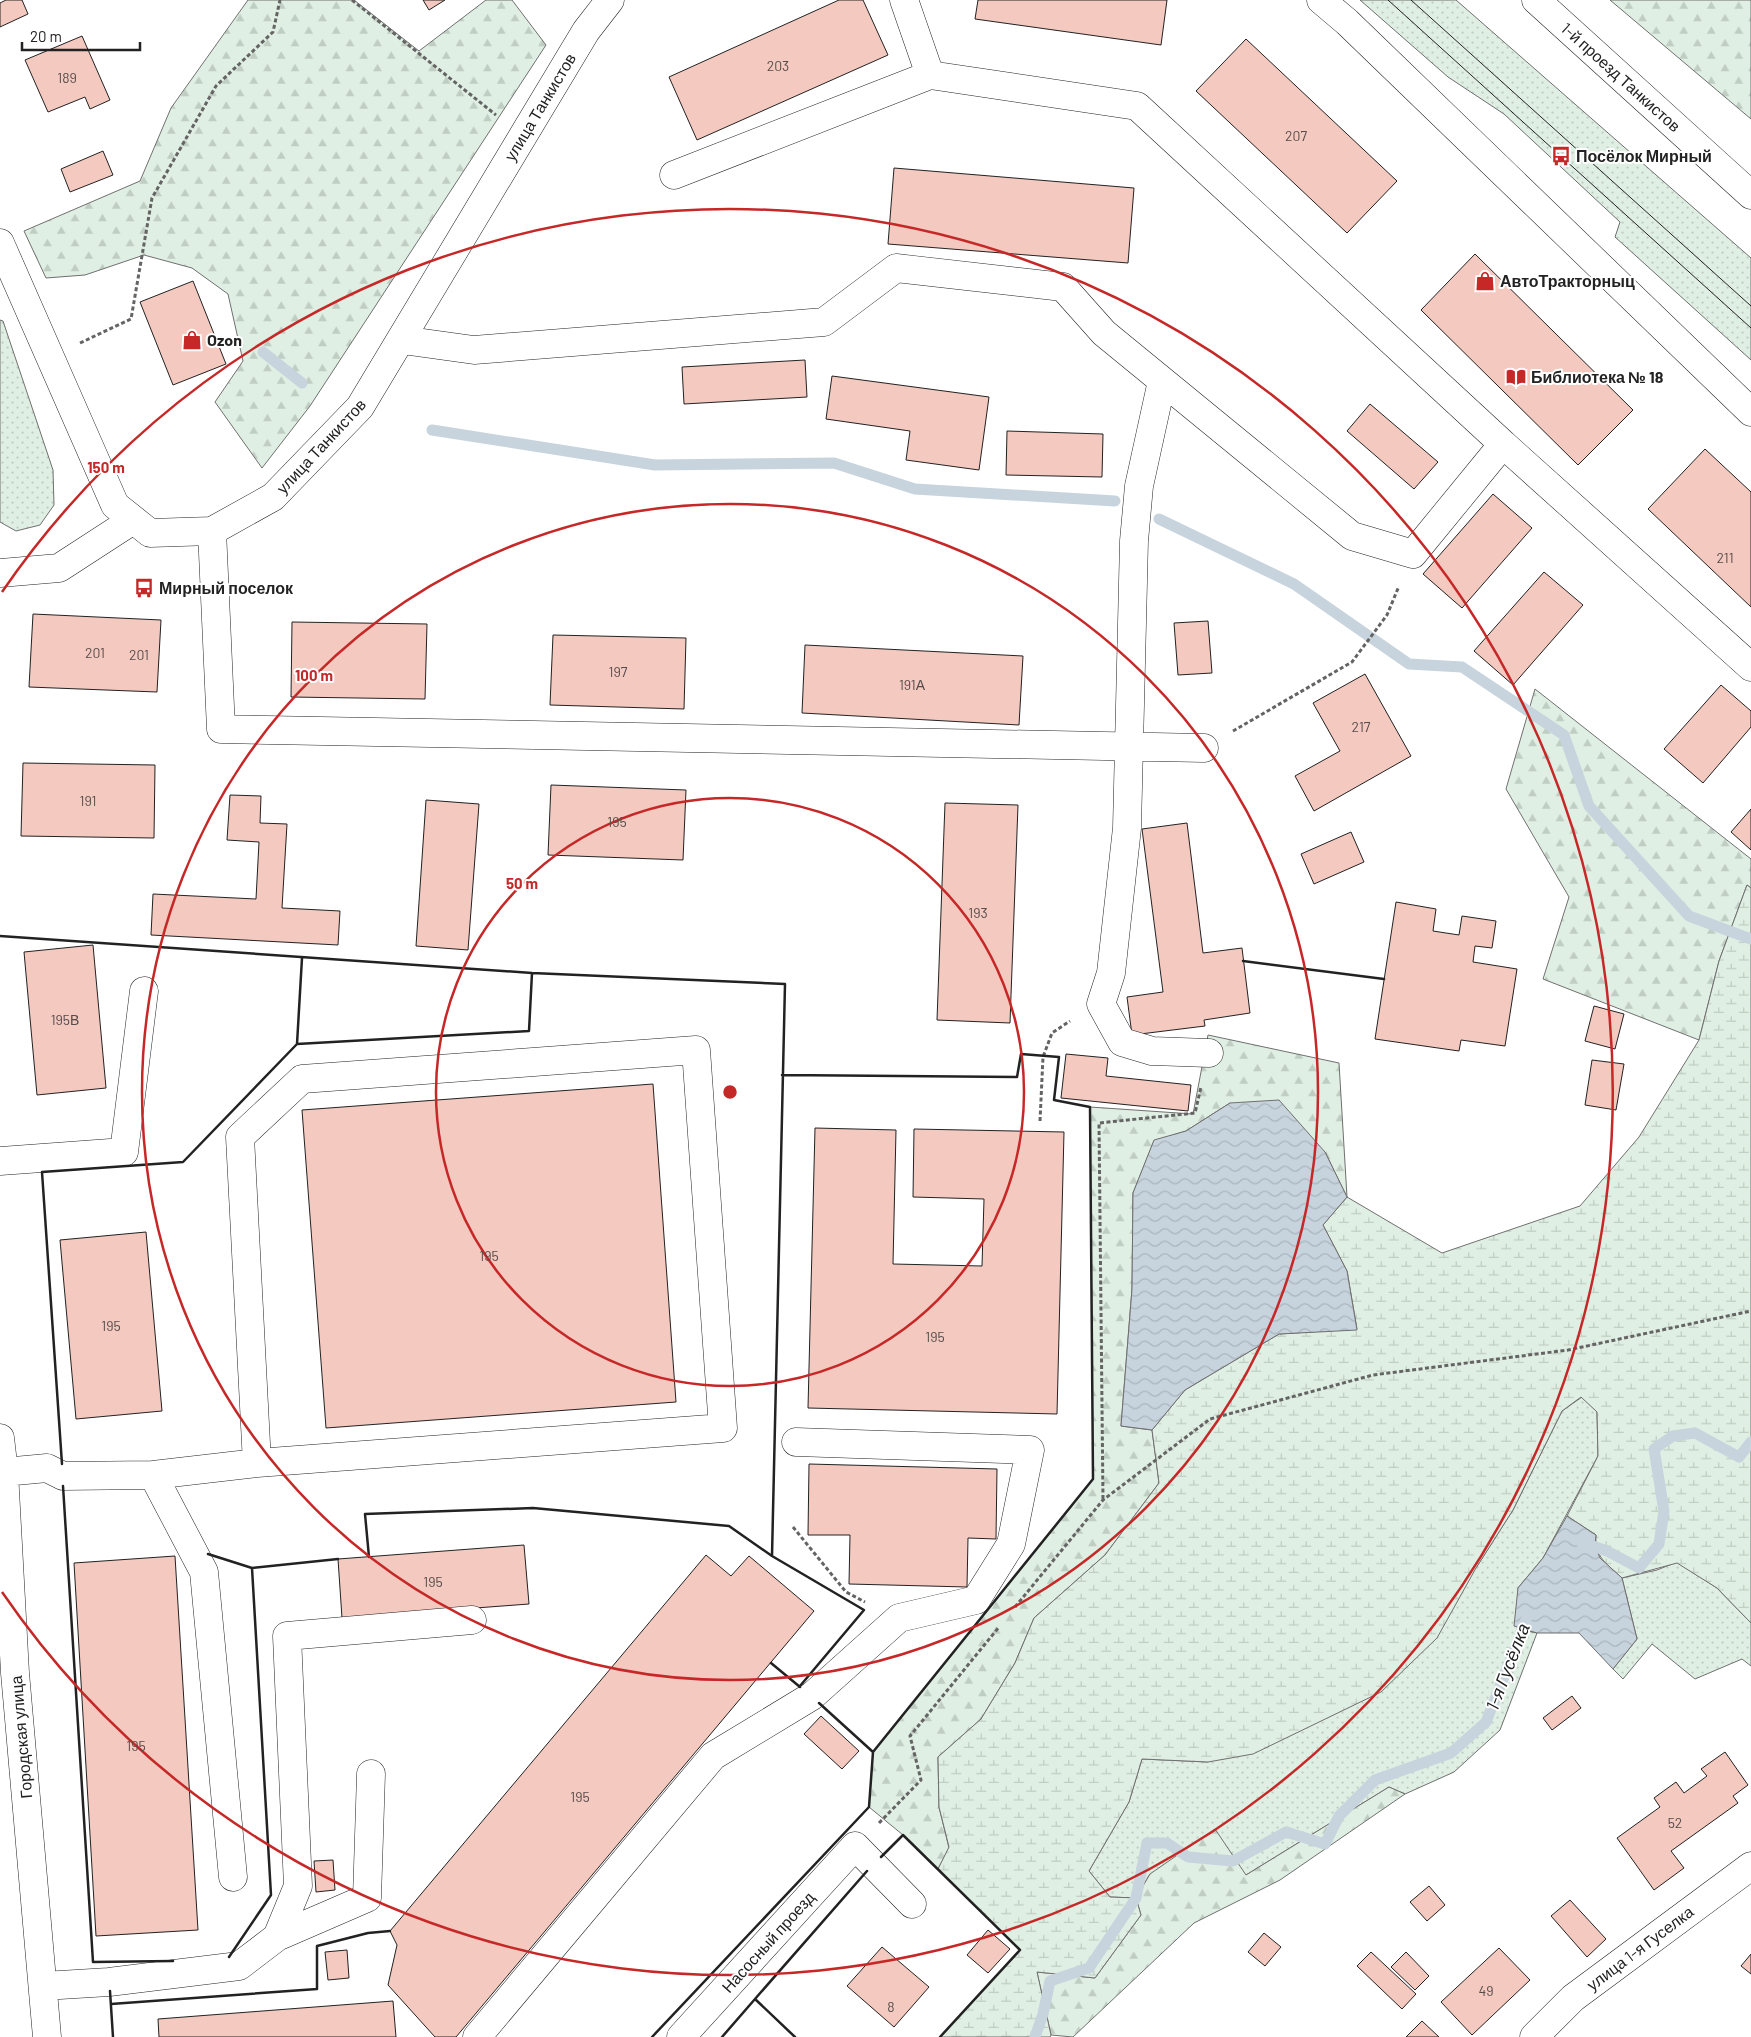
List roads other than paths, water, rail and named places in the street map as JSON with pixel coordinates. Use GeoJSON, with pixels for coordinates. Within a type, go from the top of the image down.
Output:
{"type":"FeatureCollection","features":[{"type":"Feature","properties":{"kind":"main road","name":"улица Танкистов"},"geometry":{"type":"LineString","coordinates":[[0,243],[115,505],[150,533],[212,531],[273,497],[360,407],[586,31],[610,0]]}},
{"type":"Feature","properties":{"kind":"main road"},"geometry":{"type":"LineString","coordinates":[[904,0],[930,75]]}},
{"type":"Feature","properties":{"kind":"main road"},"geometry":{"type":"LineString","coordinates":[[1321,0],[1347,22],[1751,412]]}},
{"type":"Feature","properties":{"kind":"main road","name":"1-й проезд Танкистов"},"geometry":{"type":"LineString","coordinates":[[1536,0],[1751,195]]}},
{"type":"Feature","properties":{"kind":"main road"},"geometry":{"type":"LineString","coordinates":[[674,175],[930,75],[1137,106],[1503,444],[1751,667]]}},
{"type":"Feature","properties":{"kind":"main road"},"geometry":{"type":"LineString","coordinates":[[402,340],[474,350],[824,322],[896,268],[1063,287],[1104,333],[1352,536],[1413,554],[1503,444]]}},
{"type":"Feature","properties":{"kind":"main road"},"geometry":{"type":"LineString","coordinates":[[1162,381],[1139,486],[1134,541],[1127,828],[1112,973],[1101,1004],[1122,1042],[1152,1051],[1209,1053]]}},
{"type":"Feature","properties":{"kind":"main road"},"geometry":{"type":"LineString","coordinates":[[0,573],[59,568],[133,520]]}},
{"type":"Feature","properties":{"kind":"main road"},"geometry":{"type":"LineString","coordinates":[[212,531],[221,729],[1204,748]]}},
{"type":"Feature","properties":{"kind":"main road"},"geometry":{"type":"LineString","coordinates":[[0,1161],[124,1152],[144,991]]}},
{"type":"Feature","properties":{"kind":"main road"},"geometry":{"type":"LineString","coordinates":[[4,1472],[46,1468],[63,1476],[154,1474],[257,1463],[723,1428],[696,1050],[302,1079],[240,1137],[257,1463]]}},
{"type":"Feature","properties":{"kind":"main road","name":"Городская улица"},"geometry":{"type":"LineString","coordinates":[[0,1438],[4,1472],[7,1674],[43,1986],[47,2037]]}},
{"type":"Feature","properties":{"kind":"main road"},"geometry":{"type":"LineString","coordinates":[[477,2037],[713,1756],[812,1696],[899,1618],[976,1600],[1011,1544],[1030,1450],[796,1442]]}},
{"type":"Feature","properties":{"kind":"main road"},"geometry":{"type":"LineString","coordinates":[[154,1474],[204,1572],[233,1877]]}},
{"type":"Feature","properties":{"kind":"main road"},"geometry":{"type":"LineString","coordinates":[[277,1937],[298,1886],[287,1636],[472,1620]]}},
{"type":"Feature","properties":{"kind":"main road"},"geometry":{"type":"LineString","coordinates":[[43,1986],[109,1982],[239,1966],[277,1937],[366,1898],[371,1774]]}},
{"type":"Feature","properties":{"kind":"main road","name":"Насосный проезд"},"geometry":{"type":"LineString","coordinates":[[681,2037],[855,1846],[912,1904]]}},
{"type":"Feature","properties":{"kind":"main road","name":"улица 1-я Гуселка"},"geometry":{"type":"LineString","coordinates":[[1534,2037],[1573,1998],[1751,1866]]}},
{"type":"Feature","properties":{"kind":"water"},"geometry":{"type":"Polygon","coordinates":[[[1279,1100],[1325,1152],[1347,1197],[1323,1225],[1347,1271],[1357,1330],[1279,1334],[1185,1390],[1152,1430],[1121,1426],[1132,1289],[1133,1193],[1154,1140],[1186,1131],[1230,1103],[1279,1100]]]}},
{"type":"Feature","properties":{"kind":"water"},"geometry":{"type":"Polygon","coordinates":[[[1567,1516],[1596,1535],[1595,1546],[1600,1558],[1622,1578],[1637,1639],[1613,1669],[1579,1633],[1537,1633],[1514,1626],[1518,1588],[1543,1558],[1567,1516]]]}},
{"type":"Feature","properties":{"kind":"waterway"},"geometry":{"type":"LineString","coordinates":[[263,352],[302,383]]}},
{"type":"Feature","properties":{"kind":"waterway"},"geometry":{"type":"LineString","coordinates":[[432,430],[655,465],[834,463],[915,489],[1115,501]]}},
{"type":"Feature","properties":{"kind":"waterway"},"geometry":{"type":"LineString","coordinates":[[1159,519],[1294,584],[1409,664],[1462,667],[1564,735],[1589,806],[1689,916],[1751,939]]}},
{"type":"Feature","properties":{"kind":"waterway","name":"1-я Гусёлка"},"geometry":{"type":"LineString","coordinates":[[1581,1542],[1607,1551],[1639,1568],[1659,1544],[1664,1511],[1654,1449],[1673,1436],[1695,1433],[1739,1457],[1751,1442]]}},
{"type":"Feature","properties":{"kind":"waterway","name":"1-я Гусёлка"},"geometry":{"type":"LineString","coordinates":[[1035,2037],[1043,2014],[1050,1981],[1089,1968],[1136,1898],[1147,1843],[1167,1843],[1188,1857],[1233,1861],[1286,1832],[1325,1844],[1339,1816],[1375,1780],[1451,1753],[1486,1722],[1528,1615]]}},
{"type":"Feature","properties":{"kind":"tram line"},"geometry":{"type":"LineString","coordinates":[[1388,0],[1751,328]]}},
{"type":"Feature","properties":{"kind":"tram line"},"geometry":{"type":"LineString","coordinates":[[1411,0],[1751,306]]}},
{"type":"Feature","properties":{"kind":"place","name":"Посёлок Мирный"},"geometry":{"type":"Point","coordinates":[1561,156]}},
{"type":"Feature","properties":{"kind":"place","name":"АвтоТракторныц"},"geometry":{"type":"Point","coordinates":[1485,281]}},
{"type":"Feature","properties":{"kind":"place","name":"Ozon"},"geometry":{"type":"Point","coordinates":[192,340]}},
{"type":"Feature","properties":{"kind":"place","name":"Библиотека № 18"},"geometry":{"type":"Point","coordinates":[1516,377]}},
{"type":"Feature","properties":{"kind":"place","name":"Мирный поселок"},"geometry":{"type":"Point","coordinates":[144,588]}}]}
